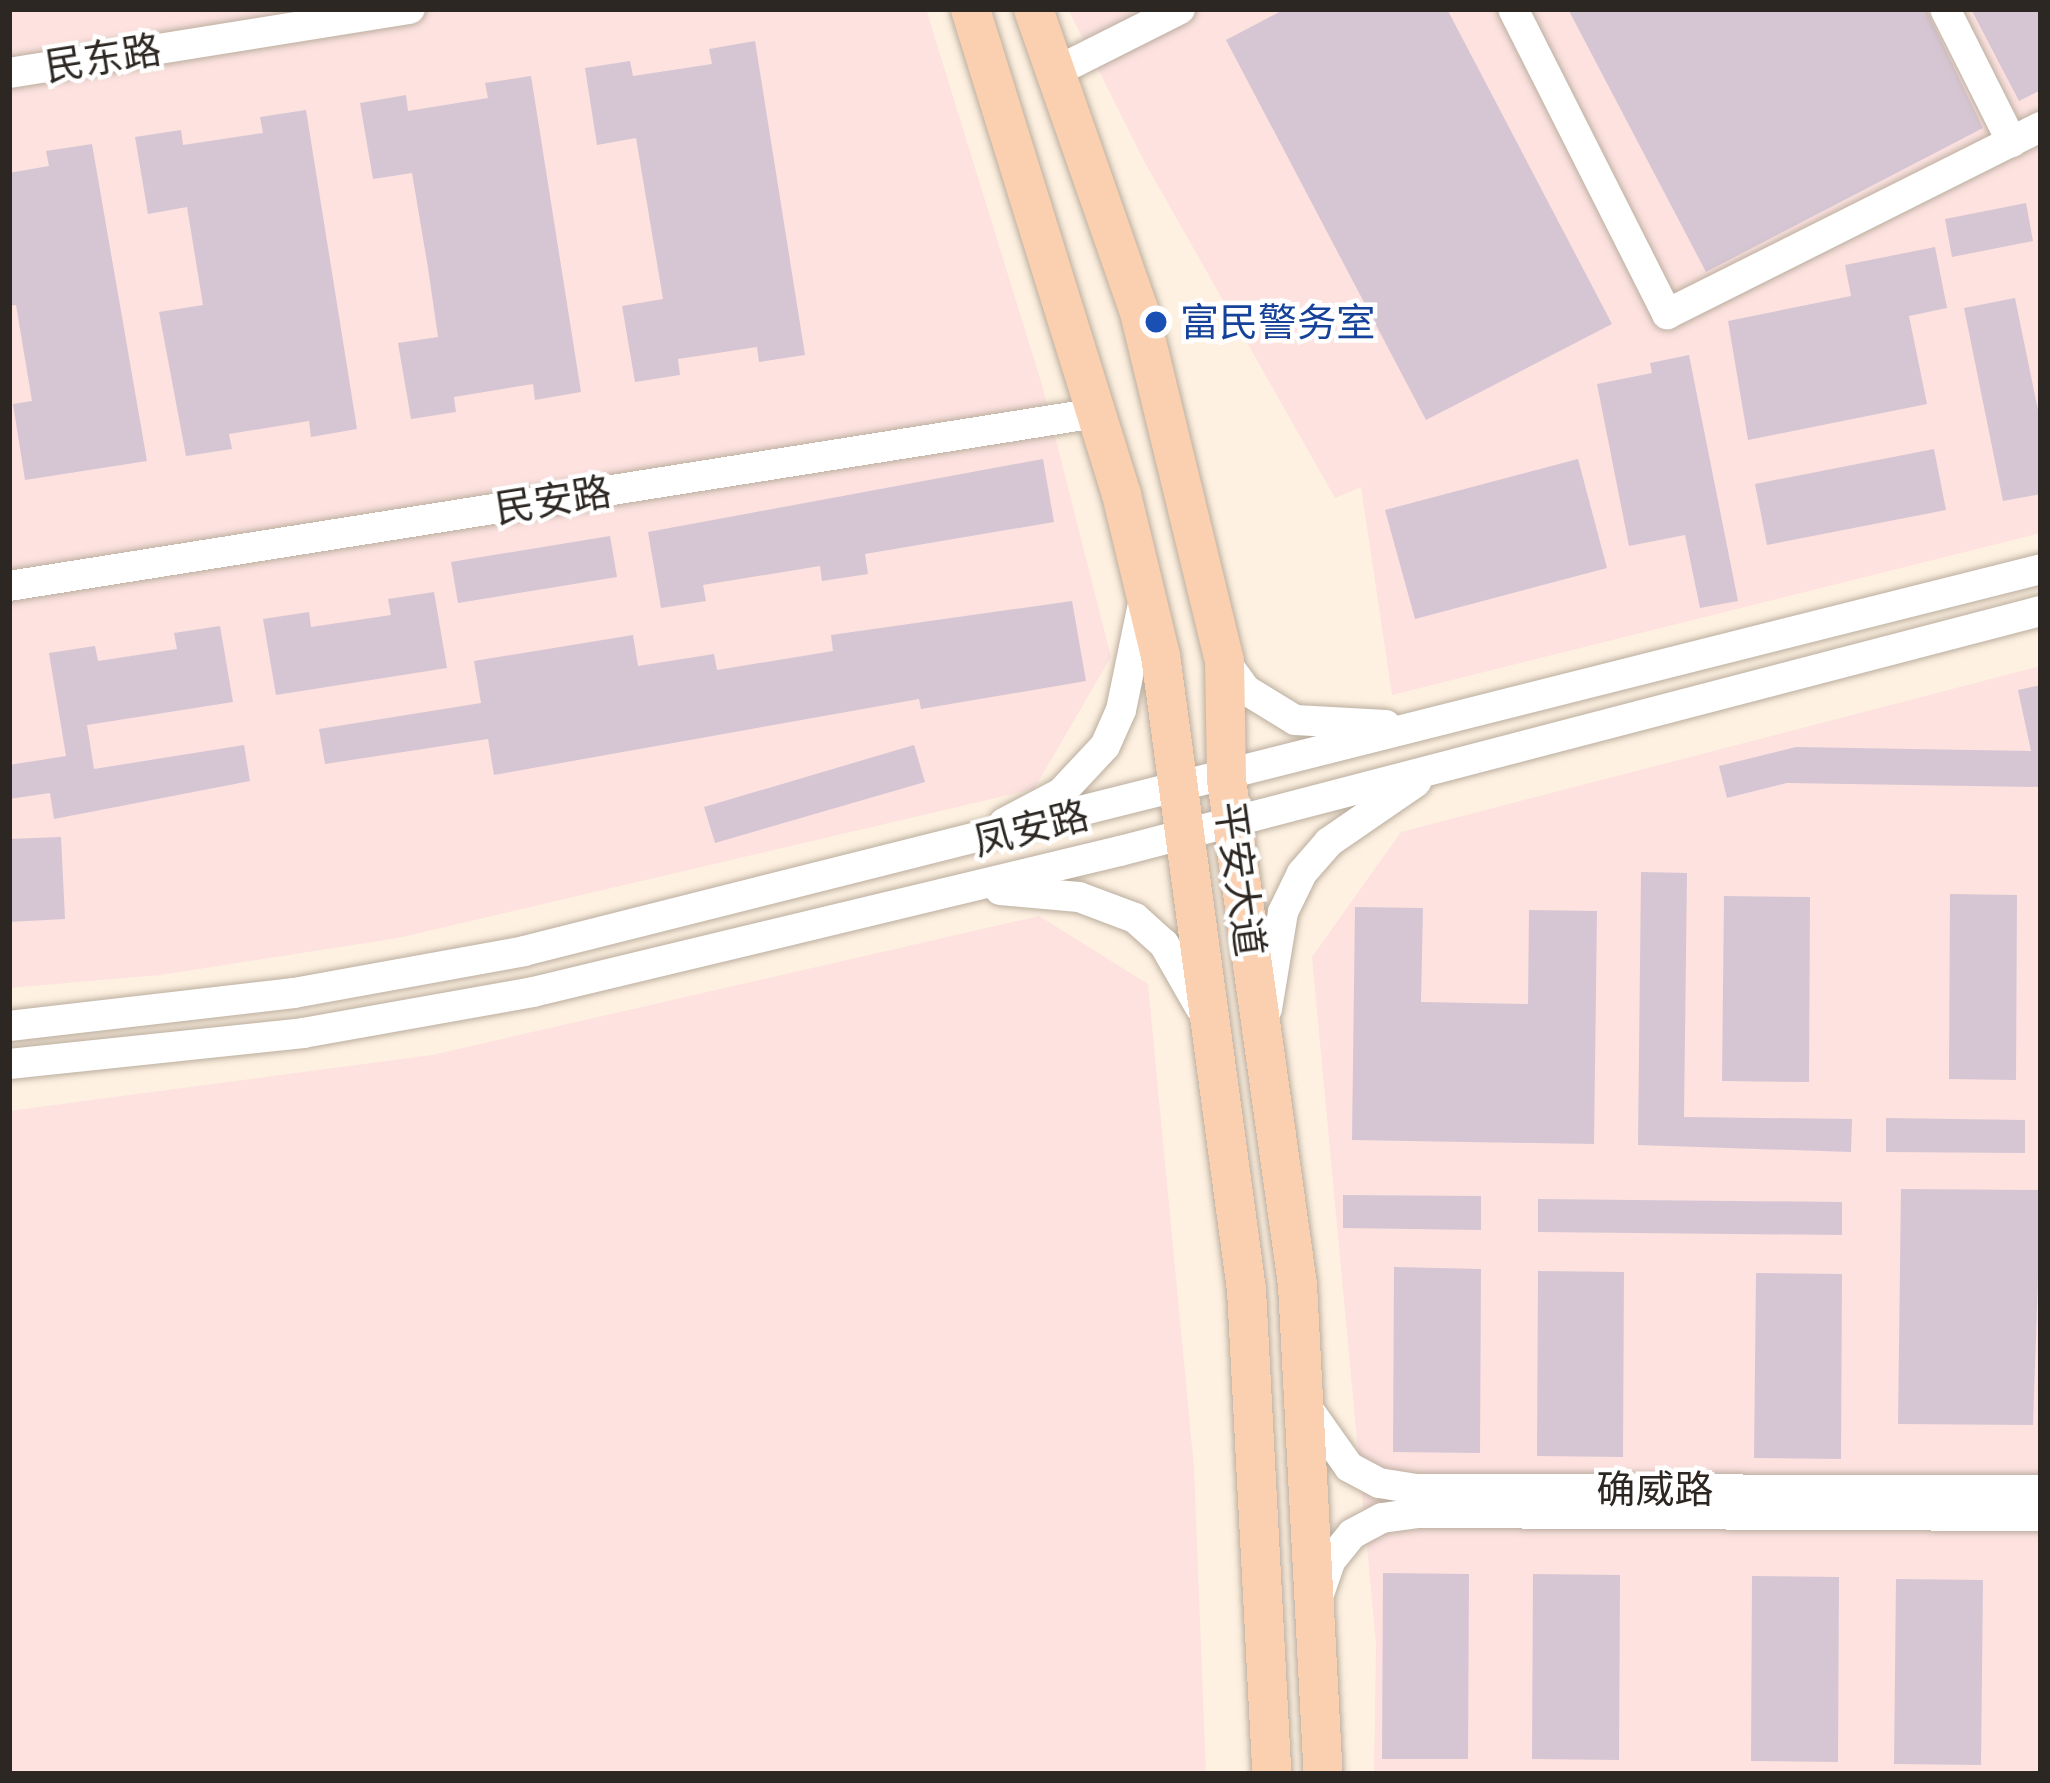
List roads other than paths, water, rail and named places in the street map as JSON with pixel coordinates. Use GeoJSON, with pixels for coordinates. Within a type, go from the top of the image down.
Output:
{"type":"FeatureCollection","features":[{"type":"Feature","properties":{"kind":"main road","name":"平安大道"},"geometry":{"type":"LineString","coordinates":[[970,9],[1096,413],[1145,593],[1246,1289],[1271,1774]]}},
{"type":"Feature","properties":{"kind":"main road","name":"平安大道"},"geometry":{"type":"LineString","coordinates":[[1033,9],[1138,308],[1224,660],[1226,779],[1306,1406],[1323,1774]]}},
{"type":"Feature","properties":{"kind":"street","name":"民东路"},"geometry":{"type":"LineString","coordinates":[[9,73],[410,9]]}},
{"type":"Feature","properties":{"kind":"street"},"geometry":{"type":"LineString","coordinates":[[1055,72],[1180,9]]}},
{"type":"Feature","properties":{"kind":"street"},"geometry":{"type":"LineString","coordinates":[[1513,9],[1667,314],[2041,128]]}},
{"type":"Feature","properties":{"kind":"street"},"geometry":{"type":"LineString","coordinates":[[1945,9],[2012,142]]}},
{"type":"Feature","properties":{"kind":"street","name":"民安路"},"geometry":{"type":"LineString","coordinates":[[9,586],[1096,413]]}},
{"type":"Feature","properties":{"kind":"street","name":"凤安路"},"geometry":{"type":"LineString","coordinates":[[9,1027],[403,976],[1175,792],[2041,568]]}},
{"type":"Feature","properties":{"kind":"street"},"geometry":{"type":"LineString","coordinates":[[961,845],[1061,793],[1094,763],[1121,710],[1145,593]]}},
{"type":"Feature","properties":{"kind":"street","name":"凤安路"},"geometry":{"type":"LineString","coordinates":[[9,1064],[412,1016],[1181,835],[2041,611]]}},
{"type":"Feature","properties":{"kind":"street"},"geometry":{"type":"LineString","coordinates":[[1224,660],[1246,690],[1295,720],[1434,725]]}},
{"type":"Feature","properties":{"kind":"street"},"geometry":{"type":"LineString","coordinates":[[1262,1038],[1277,934],[1302,873],[1329,842],[1436,769]]}},
{"type":"Feature","properties":{"kind":"street"},"geometry":{"type":"LineString","coordinates":[[970,887],[1118,908],[1164,944],[1208,1023]]}},
{"type":"Feature","properties":{"kind":"street","name":"确威路"},"geometry":{"type":"LineString","coordinates":[[1306,1406],[1349,1467],[1379,1483],[1417,1489],[2041,1490]]}},
{"type":"Feature","properties":{"kind":"street","name":"确威路"},"geometry":{"type":"LineString","coordinates":[[1318,1600],[1330,1560],[1352,1534],[1382,1518],[1419,1513],[2041,1516]]}},
{"type":"Feature","properties":{"kind":"place","name":"富民警务室"},"geometry":{"type":"Point","coordinates":[1156,322]}}]}
